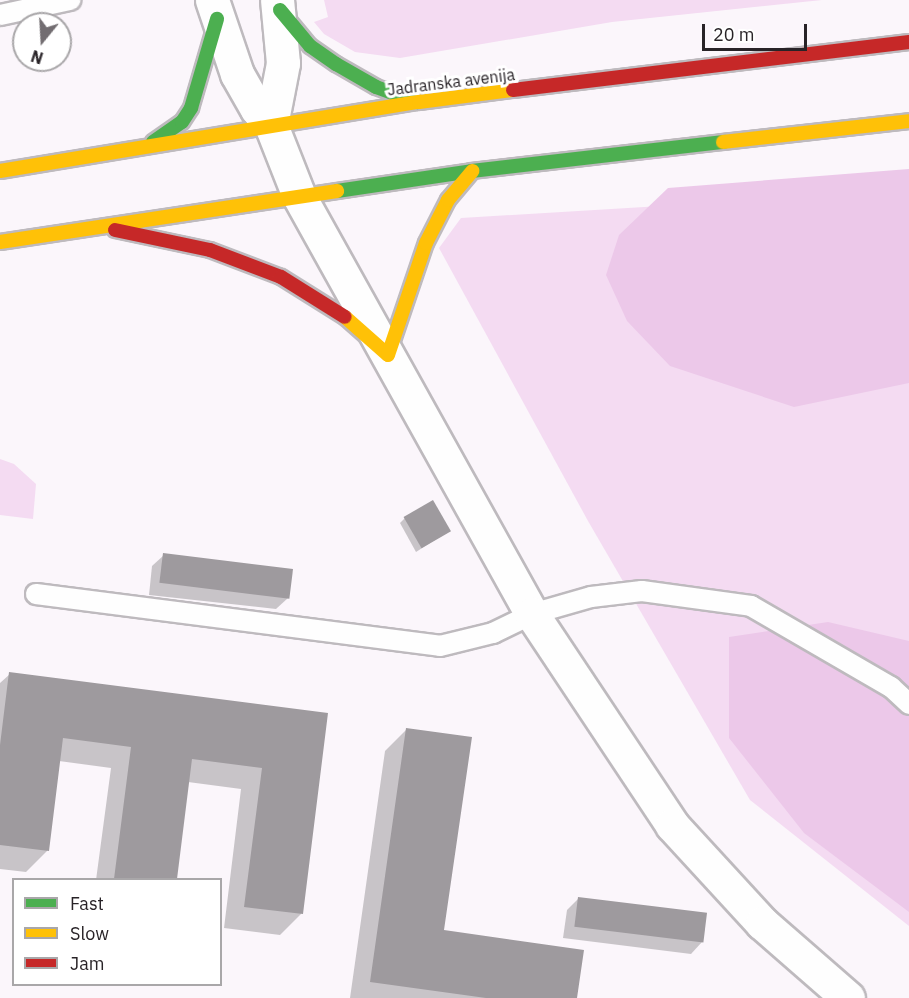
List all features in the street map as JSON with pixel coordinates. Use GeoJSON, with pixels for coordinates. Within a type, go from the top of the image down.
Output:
{"type":"FeatureCollection","features":[{"type":"Feature","properties":{"kind":"main road"},"geometry":{"type":"LineString","coordinates":[[278,5],[310,46],[336,64],[376,87],[419,102]]}},
{"type":"Feature","properties":{"kind":"main road"},"geometry":{"type":"LineString","coordinates":[[146,146],[182,122],[191,108],[214,10]]}},
{"type":"Feature","properties":{"kind":"main road","name":"Jadranska avenija"},"geometry":{"type":"LineString","coordinates":[[0,171],[419,102],[909,42]]}},
{"type":"Feature","properties":{"kind":"main road"},"geometry":{"type":"LineString","coordinates":[[0,242],[299,195],[472,171],[909,121]]}},
{"type":"Feature","properties":{"kind":"main road"},"geometry":{"type":"LineString","coordinates":[[93,226],[210,250],[281,277],[333,307],[388,355],[426,243],[448,200],[472,171]]}},
{"type":"Feature","properties":{"kind":"street"},"geometry":{"type":"LineString","coordinates":[[271,125],[283,63],[278,5]]}},
{"type":"Feature","properties":{"kind":"street"},"geometry":{"type":"LineString","coordinates":[[214,10],[246,93],[271,125],[299,195],[532,614],[672,825],[762,923],[848,998]]}},
{"type":"Feature","properties":{"kind":"lane"},"geometry":{"type":"LineString","coordinates":[[0,15],[70,0]]}},
{"type":"Feature","properties":{"kind":"lane"},"geometry":{"type":"LineString","coordinates":[[36,594],[440,645],[493,633],[532,614],[591,597],[642,591],[751,606],[891,687],[909,704]]}},
{"type":"Feature","properties":{"kind":"shaded area"},"geometry":{"type":"Polygon","coordinates":[[[324,0],[822,0],[612,22],[400,58],[355,52],[324,34],[314,22],[328,17],[324,0]]]}},
{"type":"Feature","properties":{"kind":"shaded area"},"geometry":{"type":"Polygon","coordinates":[[[909,169],[909,383],[794,407],[670,366],[627,321],[606,275],[619,235],[668,188],[909,169]]]}},
{"type":"Feature","properties":{"kind":"shaded area"},"geometry":{"type":"Polygon","coordinates":[[[909,191],[909,926],[750,800],[588,521],[439,248],[461,218],[909,191]]]}},
{"type":"Feature","properties":{"kind":"shaded area"},"geometry":{"type":"Polygon","coordinates":[[[0,459],[14,464],[36,484],[33,519],[0,515],[0,459]]]}},
{"type":"Feature","properties":{"kind":"shaded area"},"geometry":{"type":"Polygon","coordinates":[[[828,622],[909,641],[909,912],[804,833],[729,738],[729,637],[828,622]]]}},
{"type":"Feature","properties":{"kind":"building"},"geometry":{"type":"Polygon","coordinates":[[[433,500],[451,531],[422,548],[404,517],[433,500]]]}},
{"type":"Feature","properties":{"kind":"building"},"geometry":{"type":"Polygon","coordinates":[[[163,553],[293,569],[289,599],[159,583],[163,553]]]}},
{"type":"Feature","properties":{"kind":"building"},"geometry":{"type":"Polygon","coordinates":[[[9,672],[328,713],[303,914],[244,907],[262,768],[192,759],[177,878],[114,878],[131,747],[63,738],[49,851],[0,845],[0,745],[9,672]]]}},
{"type":"Feature","properties":{"kind":"building"},"geometry":{"type":"Polygon","coordinates":[[[406,728],[472,737],[444,930],[584,950],[577,998],[486,998],[370,982],[406,728]]]}},
{"type":"Feature","properties":{"kind":"building"},"geometry":{"type":"Polygon","coordinates":[[[578,897],[707,913],[703,943],[574,927],[578,897]]]}},
{"type":"Feature","properties":{"kind":"traffic: fast"},"geometry":{"type":"LineString","coordinates":[[280,10],[310,46],[336,64],[376,87],[417,102]]}},
{"type":"Feature","properties":{"kind":"traffic: fast"},"geometry":{"type":"LineString","coordinates":[[153,142],[182,122],[191,108],[217,19]]}},
{"type":"Feature","properties":{"kind":"traffic: fast"},"geometry":{"type":"LineString","coordinates":[[337,191],[472,171],[723,142]]}},
{"type":"Feature","properties":{"kind":"traffic: slow"},"geometry":{"type":"LineString","coordinates":[[0,171],[419,102],[513,90]]}},
{"type":"Feature","properties":{"kind":"traffic: slow"},"geometry":{"type":"LineString","coordinates":[[723,142],[909,121]]}},
{"type":"Feature","properties":{"kind":"traffic: slow"},"geometry":{"type":"LineString","coordinates":[[345,317],[388,355],[426,243],[448,200],[472,171]]}},
{"type":"Feature","properties":{"kind":"traffic: slow"},"geometry":{"type":"LineString","coordinates":[[0,242],[337,191]]}},
{"type":"Feature","properties":{"kind":"traffic: jam"},"geometry":{"type":"LineString","coordinates":[[513,90],[909,42]]}},
{"type":"Feature","properties":{"kind":"traffic: jam"},"geometry":{"type":"LineString","coordinates":[[115,230],[210,250],[281,277],[345,317]]}}]}
